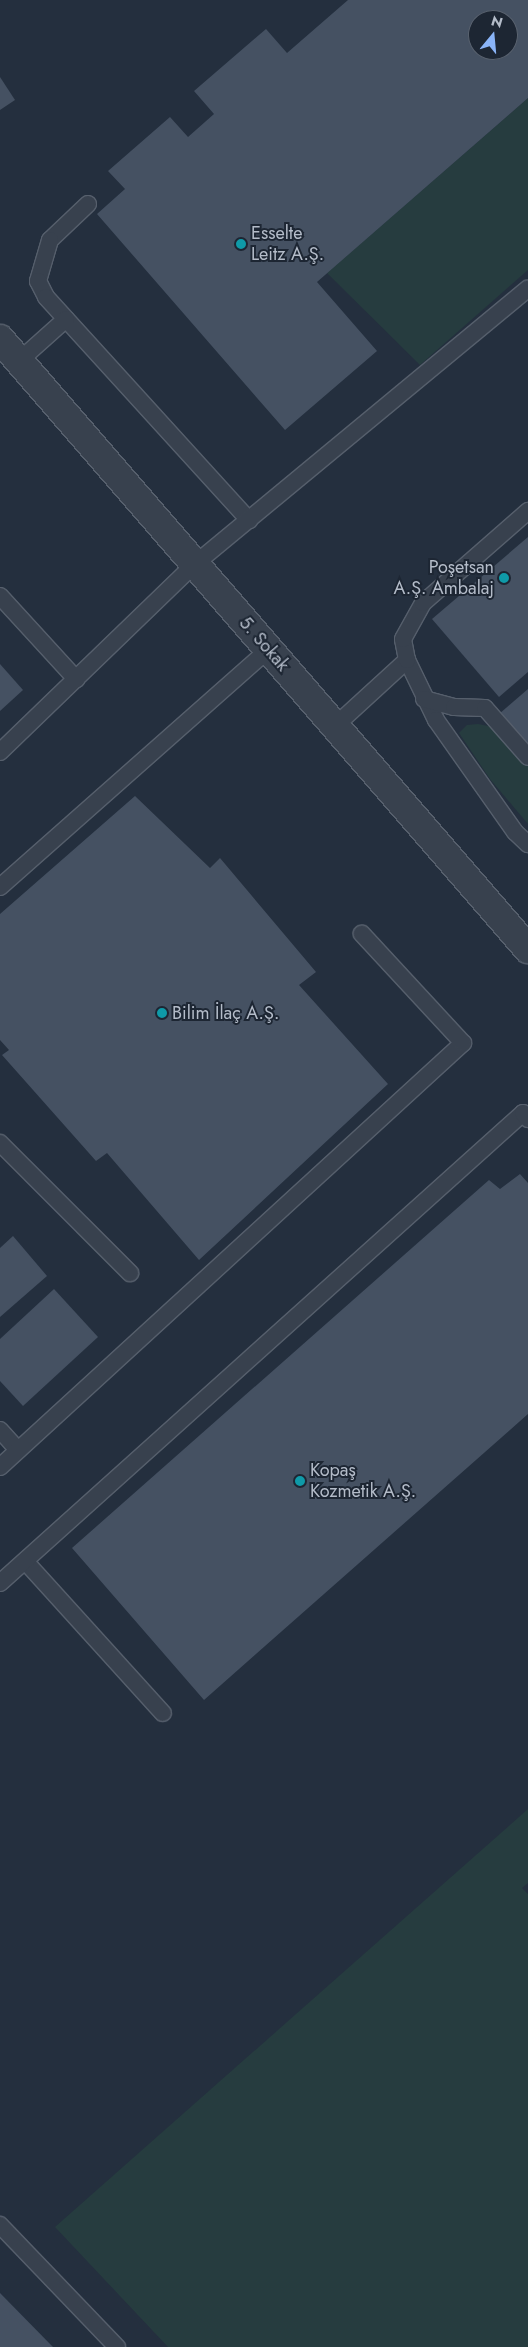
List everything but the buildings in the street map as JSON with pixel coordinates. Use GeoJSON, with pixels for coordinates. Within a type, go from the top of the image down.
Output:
{"type":"FeatureCollection","features":[{"type":"Feature","properties":{"kind":"street","name":"5. Sokak"},"geometry":{"type":"LineString","coordinates":[[0,339],[528,949]]}},
{"type":"Feature","properties":{"kind":"lane"},"geometry":{"type":"LineString","coordinates":[[88,204],[50,240],[38,281],[46,297],[249,520]]}},
{"type":"Feature","properties":{"kind":"lane"},"geometry":{"type":"LineString","coordinates":[[0,752],[195,564],[528,289]]}},
{"type":"Feature","properties":{"kind":"lane"},"geometry":{"type":"LineString","coordinates":[[20,361],[66,319]]}},
{"type":"Feature","properties":{"kind":"lane"},"geometry":{"type":"LineString","coordinates":[[528,511],[423,603],[403,639],[406,660],[424,699],[515,832],[528,844]]}},
{"type":"Feature","properties":{"kind":"lane"},"geometry":{"type":"LineString","coordinates":[[0,596],[76,679]]}},
{"type":"Feature","properties":{"kind":"lane"},"geometry":{"type":"LineString","coordinates":[[0,887],[269,649]]}},
{"type":"Feature","properties":{"kind":"lane"},"geometry":{"type":"LineString","coordinates":[[335,726],[406,660]]}},
{"type":"Feature","properties":{"kind":"lane"},"geometry":{"type":"LineString","coordinates":[[424,699],[454,707],[485,708],[528,757]]}},
{"type":"Feature","properties":{"kind":"lane"},"geometry":{"type":"LineString","coordinates":[[0,1467],[463,1043],[362,934]]}},
{"type":"Feature","properties":{"kind":"lane"},"geometry":{"type":"LineString","coordinates":[[0,1583],[522,1113],[528,1119]]}},
{"type":"Feature","properties":{"kind":"lane"},"geometry":{"type":"LineString","coordinates":[[0,1143],[130,1274]]}},
{"type":"Feature","properties":{"kind":"lane"},"geometry":{"type":"LineString","coordinates":[[0,1430],[18,1450]]}},
{"type":"Feature","properties":{"kind":"lane"},"geometry":{"type":"LineString","coordinates":[[25,1560],[163,1713]]}},
{"type":"Feature","properties":{"kind":"lane"},"geometry":{"type":"LineString","coordinates":[[0,2225],[117,2347]]}},
{"type":"Feature","properties":{"kind":"green space"},"geometry":{"type":"Polygon","coordinates":[[[528,98],[528,270],[420,365],[327,273],[528,98]]]}},
{"type":"Feature","properties":{"kind":"green space"},"geometry":{"type":"Polygon","coordinates":[[[478,724],[493,727],[528,766],[528,824],[490,779],[459,733],[467,725],[478,724]]]}},
{"type":"Feature","properties":{"kind":"green space"},"geometry":{"type":"Polygon","coordinates":[[[528,1809],[528,1883],[522,1888],[528,1894],[528,2347],[168,2347],[55,2227],[528,1809]]]}},
{"type":"Feature","properties":{"kind":"place","name":"Esselte Leitz A.Ş."},"geometry":{"type":"Point","coordinates":[241,244]}},
{"type":"Feature","properties":{"kind":"place","name":"Poşetsan A.Ş. Ambalaj"},"geometry":{"type":"Point","coordinates":[504,578]}},
{"type":"Feature","properties":{"kind":"place","name":"Bilim İlaç A.Ş."},"geometry":{"type":"Point","coordinates":[162,1013]}},
{"type":"Feature","properties":{"kind":"place","name":"Kopaş Kozmetik A.Ş."},"geometry":{"type":"Point","coordinates":[300,1481]}}]}
